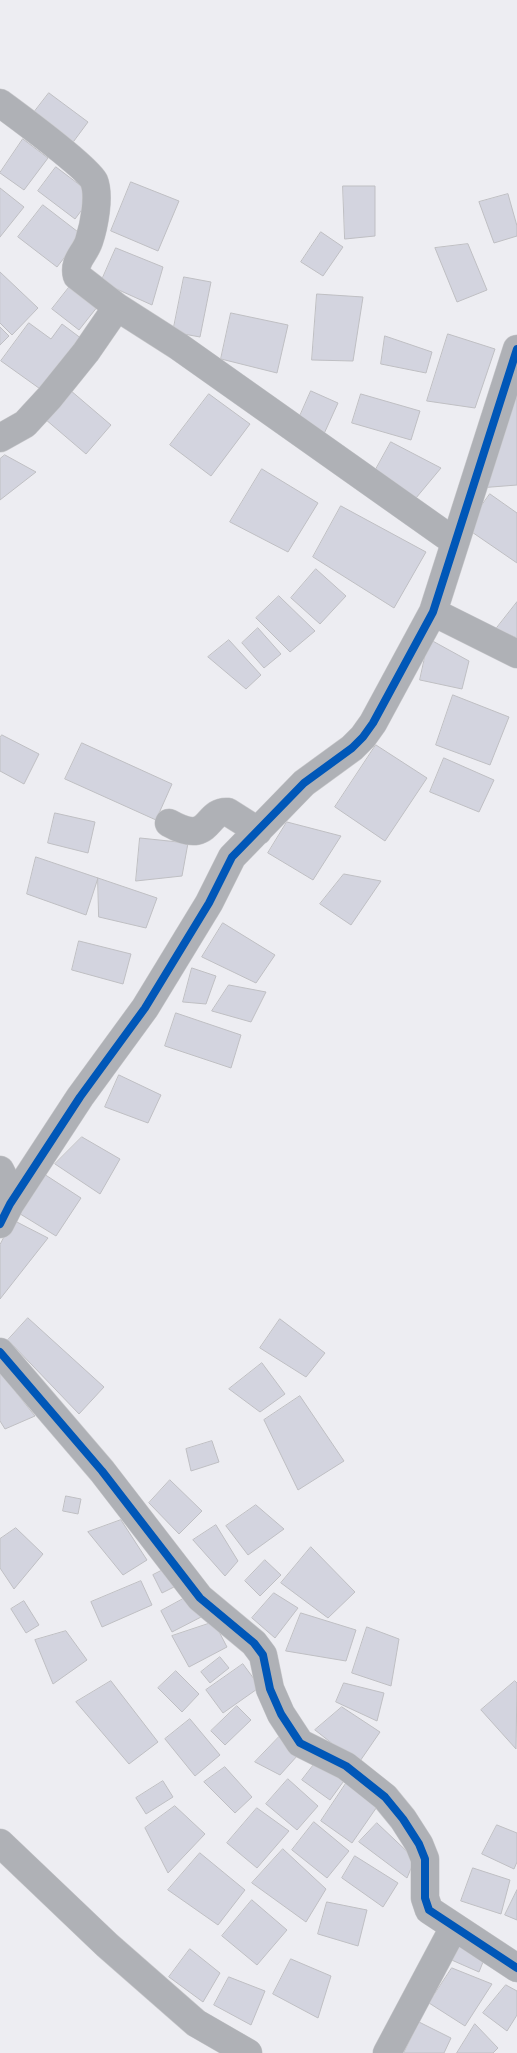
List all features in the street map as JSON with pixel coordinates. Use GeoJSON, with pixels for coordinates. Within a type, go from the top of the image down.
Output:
{"type":"FeatureCollection","features":[{"type":"Feature","properties":{"kind":"street"},"geometry":{"type":"LineString","coordinates":[[0,103],[92,175],[98,193],[89,241],[76,265],[77,276],[117,307],[178,346],[455,542]]}},
{"type":"Feature","properties":{"kind":"street"},"geometry":{"type":"LineString","coordinates":[[0,438],[25,424],[49,398],[86,352],[117,307]]}},
{"type":"Feature","properties":{"kind":"street"},"geometry":{"type":"LineString","coordinates":[[5,1214],[80,1097],[145,1008],[209,903],[232,857],[304,783],[352,748],[363,737],[433,612],[517,349]]}},
{"type":"Feature","properties":{"kind":"street"},"geometry":{"type":"LineString","coordinates":[[433,612],[517,654]]}},
{"type":"Feature","properties":{"kind":"street"},"geometry":{"type":"LineString","coordinates":[[169,823],[183,831],[194,832],[200,830],[224,811],[232,813],[258,831]]}},
{"type":"Feature","properties":{"kind":"street"},"geometry":{"type":"LineString","coordinates":[[0,1170],[5,1180],[5,1214]]}},
{"type":"Feature","properties":{"kind":"street"},"geometry":{"type":"LineString","coordinates":[[0,1352],[102,1470],[200,1598],[254,1643],[264,1655],[270,1690],[281,1714],[300,1743],[346,1766],[385,1797],[397,1812],[419,1844],[425,1859],[426,1898],[429,1910],[517,1968]]}},
{"type":"Feature","properties":{"kind":"street"},"geometry":{"type":"LineString","coordinates":[[0,1843],[107,1945],[196,2023],[248,2053]]}},
{"type":"Feature","properties":{"kind":"street"},"geometry":{"type":"LineString","coordinates":[[387,2053],[454,1927]]}},
{"type":"Feature","properties":{"kind":"building"},"geometry":{"type":"Polygon","coordinates":[[[49,93],[88,122],[71,145],[32,115],[49,93]]]}},
{"type":"Feature","properties":{"kind":"building"},"geometry":{"type":"Polygon","coordinates":[[[23,139],[48,158],[24,190],[0,173],[23,139]]]}},
{"type":"Feature","properties":{"kind":"building"},"geometry":{"type":"Polygon","coordinates":[[[56,167],[93,195],[75,219],[38,191],[56,167]]]}},
{"type":"Feature","properties":{"kind":"building"},"geometry":{"type":"Polygon","coordinates":[[[131,182],[179,201],[158,251],[111,231],[131,182]]]}},
{"type":"Feature","properties":{"kind":"building"},"geometry":{"type":"Polygon","coordinates":[[[343,186],[375,186],[375,236],[345,239],[343,186]]]}},
{"type":"Feature","properties":{"kind":"building"},"geometry":{"type":"Polygon","coordinates":[[[0,188],[24,207],[0,237],[0,188]]]}},
{"type":"Feature","properties":{"kind":"building"},"geometry":{"type":"Polygon","coordinates":[[[508,194],[517,226],[517,236],[494,243],[479,202],[508,194]]]}},
{"type":"Feature","properties":{"kind":"building"},"geometry":{"type":"Polygon","coordinates":[[[43,205],[82,235],[57,267],[18,237],[43,205]]]}},
{"type":"Feature","properties":{"kind":"building"},"geometry":{"type":"Polygon","coordinates":[[[321,232],[343,247],[323,276],[301,262],[321,232]]]}},
{"type":"Feature","properties":{"kind":"building"},"geometry":{"type":"Polygon","coordinates":[[[468,244],[487,290],[457,302],[435,248],[468,244]]]}},
{"type":"Feature","properties":{"kind":"building"},"geometry":{"type":"Polygon","coordinates":[[[116,248],[163,267],[152,305],[101,282],[116,248]]]}},
{"type":"Feature","properties":{"kind":"building"},"geometry":{"type":"Polygon","coordinates":[[[0,272],[38,308],[12,335],[0,323],[0,272]]]}},
{"type":"Feature","properties":{"kind":"building"},"geometry":{"type":"Polygon","coordinates":[[[184,277],[211,282],[200,337],[173,332],[184,277]]]}},
{"type":"Feature","properties":{"kind":"building"},"geometry":{"type":"Polygon","coordinates":[[[71,285],[98,306],[79,330],[52,309],[71,285]]]}},
{"type":"Feature","properties":{"kind":"building"},"geometry":{"type":"Polygon","coordinates":[[[317,294],[363,297],[353,361],[312,360],[317,294]]]}},
{"type":"Feature","properties":{"kind":"building"},"geometry":{"type":"Polygon","coordinates":[[[231,313],[288,325],[277,373],[221,359],[231,313]]]}},
{"type":"Feature","properties":{"kind":"building"},"geometry":{"type":"Polygon","coordinates":[[[29,323],[51,339],[62,324],[82,339],[43,391],[1,361],[29,323]]]}},
{"type":"Feature","properties":{"kind":"building"},"geometry":{"type":"Polygon","coordinates":[[[0,327],[9,336],[0,345],[0,327]]]}},
{"type":"Feature","properties":{"kind":"building"},"geometry":{"type":"Polygon","coordinates":[[[448,334],[495,349],[475,408],[427,401],[448,334]]]}},
{"type":"Feature","properties":{"kind":"building"},"geometry":{"type":"Polygon","coordinates":[[[385,336],[432,352],[426,373],[381,364],[385,336]]]}},
{"type":"Feature","properties":{"kind":"building"},"geometry":{"type":"Polygon","coordinates":[[[517,377],[517,485],[479,488],[517,377]]]}},
{"type":"Feature","properties":{"kind":"building"},"geometry":{"type":"Polygon","coordinates":[[[70,390],[111,425],[86,454],[45,419],[70,390]]]}},
{"type":"Feature","properties":{"kind":"building"},"geometry":{"type":"Polygon","coordinates":[[[311,391],[338,403],[323,436],[296,425],[311,391]]]}},
{"type":"Feature","properties":{"kind":"building"},"geometry":{"type":"Polygon","coordinates":[[[209,394],[250,424],[211,476],[170,445],[209,394]]]}},
{"type":"Feature","properties":{"kind":"building"},"geometry":{"type":"Polygon","coordinates":[[[361,394],[420,411],[411,440],[352,423],[361,394]]]}},
{"type":"Feature","properties":{"kind":"building"},"geometry":{"type":"Polygon","coordinates":[[[391,442],[441,468],[411,504],[375,471],[391,442]]]}},
{"type":"Feature","properties":{"kind":"building"},"geometry":{"type":"Polygon","coordinates":[[[5,455],[36,472],[0,500],[0,459],[5,455]]]}},
{"type":"Feature","properties":{"kind":"building"},"geometry":{"type":"Polygon","coordinates":[[[262,469],[318,503],[288,552],[230,522],[262,469]]]}},
{"type":"Feature","properties":{"kind":"building"},"geometry":{"type":"Polygon","coordinates":[[[490,494],[517,513],[517,563],[466,528],[490,494]]]}},
{"type":"Feature","properties":{"kind":"building"},"geometry":{"type":"Polygon","coordinates":[[[341,506],[426,552],[394,608],[313,557],[341,506]]]}},
{"type":"Feature","properties":{"kind":"building"},"geometry":{"type":"Polygon","coordinates":[[[316,569],[346,596],[320,624],[291,598],[316,569]]]}},
{"type":"Feature","properties":{"kind":"building"},"geometry":{"type":"Polygon","coordinates":[[[279,596],[315,631],[290,652],[256,618],[279,596]]]}},
{"type":"Feature","properties":{"kind":"building"},"geometry":{"type":"Polygon","coordinates":[[[517,602],[517,638],[496,629],[517,602]]]}},
{"type":"Feature","properties":{"kind":"building"},"geometry":{"type":"Polygon","coordinates":[[[258,628],[281,654],[264,668],[242,643],[258,628]]]}},
{"type":"Feature","properties":{"kind":"building"},"geometry":{"type":"Polygon","coordinates":[[[429,639],[469,661],[462,689],[420,680],[429,639]]]}},
{"type":"Feature","properties":{"kind":"building"},"geometry":{"type":"Polygon","coordinates":[[[229,640],[261,675],[246,689],[208,657],[229,640]]]}},
{"type":"Feature","properties":{"kind":"building"},"geometry":{"type":"Polygon","coordinates":[[[453,695],[509,717],[490,765],[436,745],[453,695]]]}},
{"type":"Feature","properties":{"kind":"building"},"geometry":{"type":"Polygon","coordinates":[[[2,735],[39,754],[24,784],[0,771],[0,738],[2,735]]]}},
{"type":"Feature","properties":{"kind":"building"},"geometry":{"type":"Polygon","coordinates":[[[82,743],[172,784],[156,820],[65,779],[82,743]]]}},
{"type":"Feature","properties":{"kind":"building"},"geometry":{"type":"Polygon","coordinates":[[[376,745],[427,778],[385,841],[335,807],[376,745]]]}},
{"type":"Feature","properties":{"kind":"building"},"geometry":{"type":"Polygon","coordinates":[[[444,758],[494,780],[479,812],[430,792],[444,758]]]}},
{"type":"Feature","properties":{"kind":"building"},"geometry":{"type":"Polygon","coordinates":[[[55,813],[95,822],[88,853],[48,843],[55,813]]]}},
{"type":"Feature","properties":{"kind":"building"},"geometry":{"type":"Polygon","coordinates":[[[287,822],[341,836],[313,880],[268,853],[287,822]]]}},
{"type":"Feature","properties":{"kind":"building"},"geometry":{"type":"Polygon","coordinates":[[[140,838],[188,843],[182,876],[136,881],[140,838]]]}},
{"type":"Feature","properties":{"kind":"building"},"geometry":{"type":"Polygon","coordinates":[[[36,857],[98,878],[86,915],[27,894],[36,857]]]}},
{"type":"Feature","properties":{"kind":"building"},"geometry":{"type":"Polygon","coordinates":[[[344,874],[381,881],[351,925],[320,904],[344,874]]]}},
{"type":"Feature","properties":{"kind":"building"},"geometry":{"type":"Polygon","coordinates":[[[98,878],[157,898],[146,928],[99,917],[98,878]]]}},
{"type":"Feature","properties":{"kind":"building"},"geometry":{"type":"Polygon","coordinates":[[[223,923],[275,955],[256,983],[202,957],[223,923]]]}},
{"type":"Feature","properties":{"kind":"building"},"geometry":{"type":"Polygon","coordinates":[[[79,941],[131,954],[123,984],[72,970],[79,941]]]}},
{"type":"Feature","properties":{"kind":"building"},"geometry":{"type":"Polygon","coordinates":[[[192,968],[216,976],[206,1004],[183,1002],[192,968]]]}},
{"type":"Feature","properties":{"kind":"building"},"geometry":{"type":"Polygon","coordinates":[[[229,985],[266,992],[251,1022],[212,1011],[229,985]]]}},
{"type":"Feature","properties":{"kind":"building"},"geometry":{"type":"Polygon","coordinates":[[[176,1013],[241,1035],[231,1068],[165,1046],[176,1013]]]}},
{"type":"Feature","properties":{"kind":"building"},"geometry":{"type":"Polygon","coordinates":[[[119,1075],[161,1095],[148,1123],[105,1107],[119,1075]]]}},
{"type":"Feature","properties":{"kind":"building"},"geometry":{"type":"Polygon","coordinates":[[[82,1137],[120,1159],[100,1194],[55,1164],[82,1137]]]}},
{"type":"Feature","properties":{"kind":"building"},"geometry":{"type":"Polygon","coordinates":[[[44,1174],[81,1198],[56,1236],[17,1212],[44,1174]]]}},
{"type":"Feature","properties":{"kind":"building"},"geometry":{"type":"Polygon","coordinates":[[[13,1220],[48,1238],[0,1299],[0,1245],[13,1220]]]}},
{"type":"Feature","properties":{"kind":"building"},"geometry":{"type":"Polygon","coordinates":[[[28,1318],[104,1387],[79,1414],[8,1340],[28,1318]]]}},
{"type":"Feature","properties":{"kind":"building"},"geometry":{"type":"Polygon","coordinates":[[[280,1319],[325,1353],[306,1377],[260,1348],[280,1319]]]}},
{"type":"Feature","properties":{"kind":"building"},"geometry":{"type":"Polygon","coordinates":[[[262,1363],[285,1394],[260,1412],[229,1389],[262,1363]]]}},
{"type":"Feature","properties":{"kind":"building"},"geometry":{"type":"Polygon","coordinates":[[[0,1372],[35,1416],[5,1429],[0,1421],[0,1372]]]}},
{"type":"Feature","properties":{"kind":"building"},"geometry":{"type":"Polygon","coordinates":[[[300,1396],[344,1461],[298,1490],[264,1420],[300,1396]]]}},
{"type":"Feature","properties":{"kind":"building"},"geometry":{"type":"Polygon","coordinates":[[[212,1441],[219,1462],[191,1471],[186,1449],[212,1441]]]}},
{"type":"Feature","properties":{"kind":"building"},"geometry":{"type":"Polygon","coordinates":[[[170,1480],[202,1511],[179,1534],[149,1503],[170,1480]]]}},
{"type":"Feature","properties":{"kind":"building"},"geometry":{"type":"Polygon","coordinates":[[[66,1496],[81,1499],[78,1514],[63,1511],[66,1496]]]}},
{"type":"Feature","properties":{"kind":"building"},"geometry":{"type":"Polygon","coordinates":[[[256,1505],[284,1529],[248,1555],[226,1526],[256,1505]]]}},
{"type":"Feature","properties":{"kind":"building"},"geometry":{"type":"Polygon","coordinates":[[[121,1520],[147,1560],[123,1575],[88,1532],[121,1520]]]}},
{"type":"Feature","properties":{"kind":"building"},"geometry":{"type":"Polygon","coordinates":[[[216,1525],[238,1561],[225,1576],[193,1540],[216,1525]]]}},
{"type":"Feature","properties":{"kind":"building"},"geometry":{"type":"Polygon","coordinates":[[[16,1528],[43,1554],[14,1589],[0,1568],[0,1539],[16,1528]]]}},
{"type":"Feature","properties":{"kind":"building"},"geometry":{"type":"Polygon","coordinates":[[[311,1547],[355,1592],[328,1618],[281,1583],[311,1547]]]}},
{"type":"Feature","properties":{"kind":"building"},"geometry":{"type":"Polygon","coordinates":[[[265,1560],[281,1575],[260,1596],[245,1581],[265,1560]]]}},
{"type":"Feature","properties":{"kind":"building"},"geometry":{"type":"Polygon","coordinates":[[[171,1566],[180,1584],[162,1593],[153,1575],[171,1566]]]}},
{"type":"Feature","properties":{"kind":"building"},"geometry":{"type":"Polygon","coordinates":[[[141,1581],[152,1605],[102,1627],[91,1602],[141,1581]]]}},
{"type":"Feature","properties":{"kind":"building"},"geometry":{"type":"Polygon","coordinates":[[[194,1593],[205,1615],[172,1632],[161,1611],[194,1593]]]}},
{"type":"Feature","properties":{"kind":"building"},"geometry":{"type":"Polygon","coordinates":[[[274,1593],[298,1608],[275,1638],[252,1618],[274,1593]]]}},
{"type":"Feature","properties":{"kind":"building"},"geometry":{"type":"Polygon","coordinates":[[[24,1601],[39,1625],[26,1633],[11,1609],[24,1601]]]}},
{"type":"Feature","properties":{"kind":"building"},"geometry":{"type":"Polygon","coordinates":[[[301,1613],[356,1630],[346,1661],[286,1651],[301,1613]]]}},
{"type":"Feature","properties":{"kind":"building"},"geometry":{"type":"Polygon","coordinates":[[[214,1622],[227,1647],[189,1667],[172,1636],[214,1622]]]}},
{"type":"Feature","properties":{"kind":"building"},"geometry":{"type":"Polygon","coordinates":[[[367,1627],[399,1639],[391,1686],[352,1673],[367,1627]]]}},
{"type":"Feature","properties":{"kind":"building"},"geometry":{"type":"Polygon","coordinates":[[[66,1631],[87,1660],[53,1684],[35,1640],[66,1631]]]}},
{"type":"Feature","properties":{"kind":"building"},"geometry":{"type":"Polygon","coordinates":[[[220,1657],[229,1668],[210,1683],[201,1672],[220,1657]]]}},
{"type":"Feature","properties":{"kind":"building"},"geometry":{"type":"Polygon","coordinates":[[[243,1664],[260,1687],[223,1713],[206,1690],[243,1664]]]}},
{"type":"Feature","properties":{"kind":"building"},"geometry":{"type":"Polygon","coordinates":[[[176,1671],[199,1694],[182,1712],[158,1688],[176,1671]]]}},
{"type":"Feature","properties":{"kind":"building"},"geometry":{"type":"Polygon","coordinates":[[[111,1681],[158,1742],[129,1764],[76,1702],[111,1681]]]}},
{"type":"Feature","properties":{"kind":"building"},"geometry":{"type":"Polygon","coordinates":[[[515,1681],[517,1683],[516,1749],[481,1710],[515,1681]]]}},
{"type":"Feature","properties":{"kind":"building"},"geometry":{"type":"Polygon","coordinates":[[[344,1683],[384,1693],[377,1721],[336,1702],[344,1683]]]}},
{"type":"Feature","properties":{"kind":"building"},"geometry":{"type":"Polygon","coordinates":[[[237,1706],[251,1720],[225,1745],[211,1731],[237,1706]]]}},
{"type":"Feature","properties":{"kind":"building"},"geometry":{"type":"Polygon","coordinates":[[[342,1707],[380,1732],[358,1764],[315,1730],[342,1707]]]}},
{"type":"Feature","properties":{"kind":"building"},"geometry":{"type":"Polygon","coordinates":[[[190,1719],[220,1755],[195,1776],[165,1739],[190,1719]]]}},
{"type":"Feature","properties":{"kind":"building"},"geometry":{"type":"Polygon","coordinates":[[[279,1737],[298,1755],[280,1775],[255,1762],[279,1737]]]}},
{"type":"Feature","properties":{"kind":"building"},"geometry":{"type":"Polygon","coordinates":[[[319,1758],[346,1778],[330,1800],[302,1780],[319,1758]]]}},
{"type":"Feature","properties":{"kind":"building"},"geometry":{"type":"Polygon","coordinates":[[[225,1767],[252,1797],[235,1813],[204,1782],[225,1767]]]}},
{"type":"Feature","properties":{"kind":"building"},"geometry":{"type":"Polygon","coordinates":[[[288,1779],[318,1806],[297,1830],[266,1804],[288,1779]]]}},
{"type":"Feature","properties":{"kind":"building"},"geometry":{"type":"Polygon","coordinates":[[[349,1779],[381,1801],[352,1843],[321,1821],[349,1779]]]}},
{"type":"Feature","properties":{"kind":"building"},"geometry":{"type":"Polygon","coordinates":[[[163,1781],[173,1797],[146,1814],[136,1798],[163,1781]]]}},
{"type":"Feature","properties":{"kind":"building"},"geometry":{"type":"Polygon","coordinates":[[[175,1806],[205,1834],[168,1873],[145,1828],[175,1806]]]}},
{"type":"Feature","properties":{"kind":"building"},"geometry":{"type":"Polygon","coordinates":[[[257,1808],[289,1831],[257,1868],[227,1843],[257,1808]]]}},
{"type":"Feature","properties":{"kind":"building"},"geometry":{"type":"Polygon","coordinates":[[[314,1822],[349,1851],[327,1878],[292,1850],[314,1822]]]}},
{"type":"Feature","properties":{"kind":"building"},"geometry":{"type":"Polygon","coordinates":[[[377,1823],[415,1859],[407,1878],[359,1842],[377,1823]]]}},
{"type":"Feature","properties":{"kind":"building"},"geometry":{"type":"Polygon","coordinates":[[[497,1825],[517,1833],[517,1862],[514,1869],[482,1854],[497,1825]]]}},
{"type":"Feature","properties":{"kind":"building"},"geometry":{"type":"Polygon","coordinates":[[[283,1849],[326,1889],[306,1922],[252,1883],[283,1849]]]}},
{"type":"Feature","properties":{"kind":"building"},"geometry":{"type":"Polygon","coordinates":[[[200,1853],[245,1890],[218,1925],[168,1890],[200,1853]]]}},
{"type":"Feature","properties":{"kind":"building"},"geometry":{"type":"Polygon","coordinates":[[[355,1856],[398,1883],[383,1907],[342,1878],[355,1856]]]}},
{"type":"Feature","properties":{"kind":"building"},"geometry":{"type":"Polygon","coordinates":[[[473,1868],[510,1880],[501,1914],[461,1901],[473,1868]]]}},
{"type":"Feature","properties":{"kind":"building"},"geometry":{"type":"Polygon","coordinates":[[[517,1890],[517,1920],[505,1915],[517,1890]]]}},
{"type":"Feature","properties":{"kind":"building"},"geometry":{"type":"Polygon","coordinates":[[[252,1900],[287,1930],[257,1965],[222,1936],[252,1900]]]}},
{"type":"Feature","properties":{"kind":"building"},"geometry":{"type":"Polygon","coordinates":[[[327,1902],[367,1910],[358,1946],[318,1934],[327,1902]]]}},
{"type":"Feature","properties":{"kind":"building"},"geometry":{"type":"Polygon","coordinates":[[[458,1941],[485,1957],[479,1972],[447,1958],[458,1941]]]}},
{"type":"Feature","properties":{"kind":"building"},"geometry":{"type":"Polygon","coordinates":[[[190,1949],[220,1973],[203,2002],[169,1977],[190,1949]]]}},
{"type":"Feature","properties":{"kind":"building"},"geometry":{"type":"Polygon","coordinates":[[[291,1959],[331,1976],[318,2018],[273,1994],[291,1959]]]}},
{"type":"Feature","properties":{"kind":"building"},"geometry":{"type":"Polygon","coordinates":[[[452,1968],[492,1984],[465,2026],[429,2003],[452,1968]]]}},
{"type":"Feature","properties":{"kind":"building"},"geometry":{"type":"Polygon","coordinates":[[[229,1977],[265,1991],[251,2025],[214,2005],[229,1977]]]}},
{"type":"Feature","properties":{"kind":"building"},"geometry":{"type":"Polygon","coordinates":[[[506,1985],[517,1991],[517,2015],[507,2031],[483,2013],[506,1985]]]}},
{"type":"Feature","properties":{"kind":"building"},"geometry":{"type":"Polygon","coordinates":[[[419,2022],[451,2038],[444,2053],[404,2053],[419,2022]]]}},
{"type":"Feature","properties":{"kind":"building"},"geometry":{"type":"Polygon","coordinates":[[[475,2024],[498,2048],[493,2053],[457,2053],[475,2024]]]}},
{"type":"Feature","properties":{"kind":"cycle path"},"geometry":{"type":"LineString","coordinates":[[0,1224],[10,1204],[80,1097],[145,1008],[209,903],[232,857],[304,783],[352,748],[373,723],[433,612],[517,349]]}},
{"type":"Feature","properties":{"kind":"cycle path"},"geometry":{"type":"LineString","coordinates":[[0,1352],[102,1471],[200,1598],[254,1643],[263,1655],[270,1689],[281,1714],[300,1743],[346,1766],[385,1797],[403,1819],[419,1844],[425,1859],[425,1898],[429,1910],[517,1968]]}}]}
